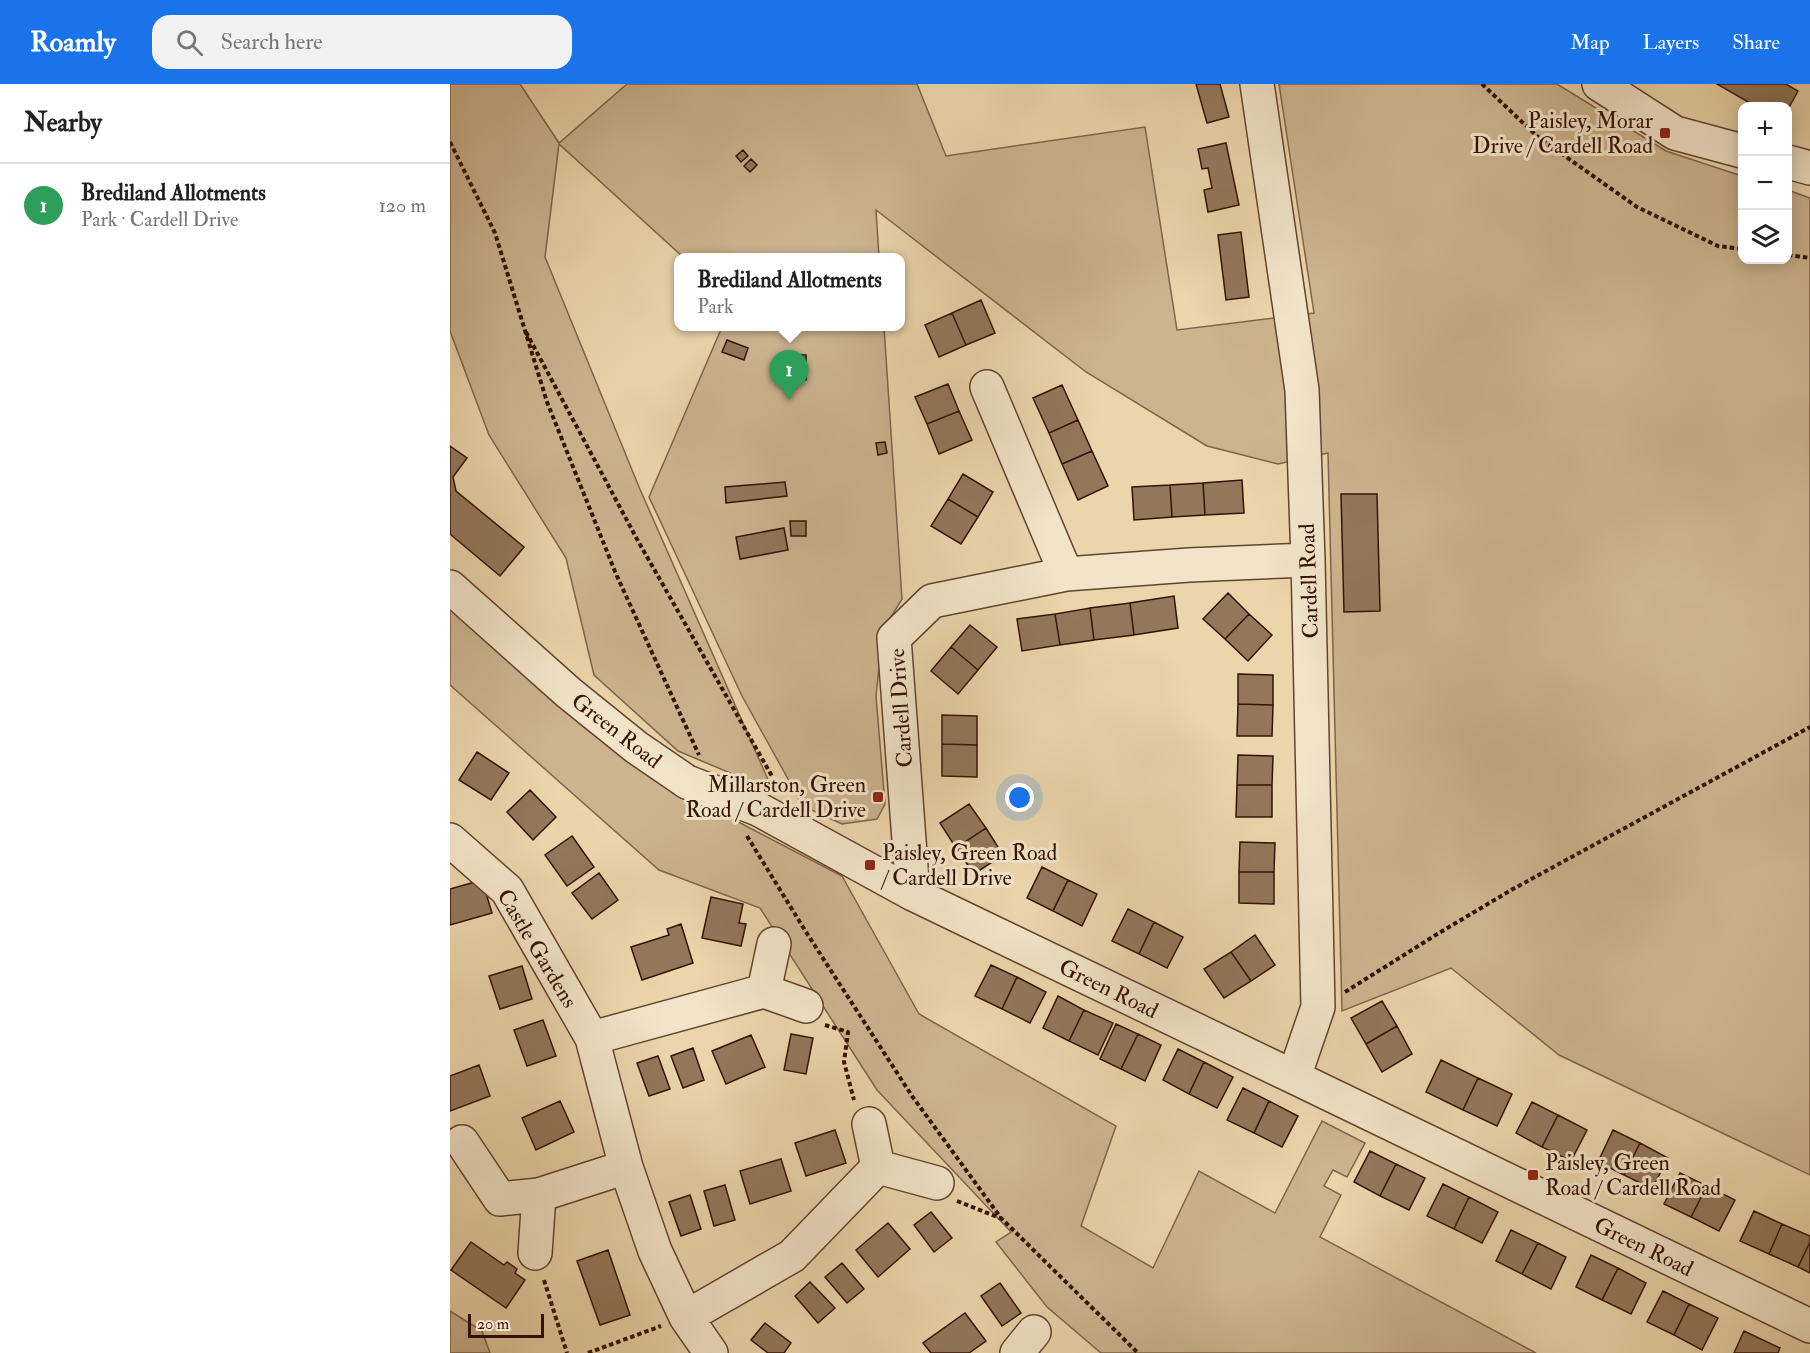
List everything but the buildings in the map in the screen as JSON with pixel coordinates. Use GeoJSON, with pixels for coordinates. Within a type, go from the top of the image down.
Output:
{"type":"FeatureCollection","features":[{"type":"Feature","properties":{"kind":"street","name":"Cardell Road"},"geometry":{"type":"LineString","coordinates":[[1257,84],[1302,390],[1318,1007],[1294,1077]]}},
{"type":"Feature","properties":{"kind":"street"},"geometry":{"type":"LineString","coordinates":[[1599,84],[1675,133],[1738,150]]}},
{"type":"Feature","properties":{"kind":"street"},"geometry":{"type":"LineString","coordinates":[[1792,163],[1810,168]]}},
{"type":"Feature","properties":{"kind":"street"},"geometry":{"type":"LineString","coordinates":[[987,387],[1066,574]]}},
{"type":"Feature","properties":{"kind":"street","name":"Cardell Drive"},"geometry":{"type":"LineString","coordinates":[[913,894],[894,638],[932,601],[1066,574],[1189,565],[1308,560]]}},
{"type":"Feature","properties":{"kind":"street","name":"Green Road"},"geometry":{"type":"LineString","coordinates":[[450,587],[586,707],[636,747],[687,782],[767,797],[913,894],[1810,1326]]}},
{"type":"Feature","properties":{"kind":"street","name":"Castle Gardens"},"geometry":{"type":"LineString","coordinates":[[450,840],[507,890],[592,1038],[626,1167],[655,1251],[686,1317],[711,1353]]}},
{"type":"Feature","properties":{"kind":"street"},"geometry":{"type":"LineString","coordinates":[[764,991],[774,944]]}},
{"type":"Feature","properties":{"kind":"street"},"geometry":{"type":"LineString","coordinates":[[592,1038],[764,991],[806,1006]]}},
{"type":"Feature","properties":{"kind":"street"},"geometry":{"type":"LineString","coordinates":[[869,1124],[878,1167]]}},
{"type":"Feature","properties":{"kind":"street"},"geometry":{"type":"LineString","coordinates":[[462,1142],[500,1199],[539,1195],[626,1167]]}},
{"type":"Feature","properties":{"kind":"street"},"geometry":{"type":"LineString","coordinates":[[878,1167],[937,1183]]}},
{"type":"Feature","properties":{"kind":"street"},"geometry":{"type":"LineString","coordinates":[[686,1317],[792,1256],[878,1167]]}},
{"type":"Feature","properties":{"kind":"street"},"geometry":{"type":"LineString","coordinates":[[536,1253],[539,1195]]}},
{"type":"Feature","properties":{"kind":"path"},"geometry":{"type":"LineString","coordinates":[[1482,84],[1538,137],[1637,207],[1718,246],[1738,248]]}},
{"type":"Feature","properties":{"kind":"path"},"geometry":{"type":"LineString","coordinates":[[1792,256],[1810,258]]}},
{"type":"Feature","properties":{"kind":"path"},"geometry":{"type":"LineString","coordinates":[[522,323],[638,541],[767,797]]}},
{"type":"Feature","properties":{"kind":"path"},"geometry":{"type":"LineString","coordinates":[[1318,1007],[1513,889],[1810,727]]}},
{"type":"Feature","properties":{"kind":"path"},"geometry":{"type":"LineString","coordinates":[[806,1006],[818,1023],[848,1032],[844,1062],[861,1127],[869,1124]]}},
{"type":"Feature","properties":{"kind":"path"},"geometry":{"type":"LineString","coordinates":[[937,1183],[943,1195],[1001,1218]]}},
{"type":"Feature","properties":{"kind":"path"},"geometry":{"type":"LineString","coordinates":[[536,1253],[567,1353]]}},
{"type":"Feature","properties":{"kind":"path"},"geometry":{"type":"LineString","coordinates":[[588,1353],[686,1317]]}},
{"type":"Feature","properties":{"kind":"shaded area"},"geometry":{"type":"Polygon","coordinates":[[[450,84],[520,84],[559,143],[627,84],[917,84],[946,156],[1145,127],[1177,330],[1314,313],[1279,84],[1557,84],[1666,151],[1738,175],[1738,264],[1792,264],[1792,191],[1810,198],[1810,1175],[1559,1055],[1451,968],[1342,1011],[1328,453],[1278,464],[1207,446],[1086,372],[876,210],[879,253],[679,253],[559,144],[545,257],[639,487],[773,791],[678,751],[594,675],[566,558],[489,435],[450,331],[450,84]]]}},
{"type":"Feature","properties":{"kind":"shaded area"},"geometry":{"type":"Polygon","coordinates":[[[720,331],[884,331],[902,599],[883,630],[876,696],[885,804],[877,819],[842,824],[803,806],[742,696],[649,497],[720,331]]]}},
{"type":"Feature","properties":{"kind":"shaded area"},"geometry":{"type":"Polygon","coordinates":[[[450,607],[650,776],[842,876],[919,1014],[1116,1126],[1081,1226],[1153,1268],[1199,1171],[1275,1213],[1322,1121],[1365,1143],[1347,1177],[1333,1170],[1324,1186],[1341,1195],[1320,1237],[1536,1353],[1101,1353],[1047,1307],[996,1242],[1011,1232],[877,1090],[760,908],[659,870],[450,685],[450,607]]]}},
{"type":"Feature","properties":{"kind":"shaded area"},"geometry":{"type":"Polygon","coordinates":[[[450,1311],[482,1331],[490,1353],[450,1353],[450,1311]]]}},
{"type":"Feature","properties":{"kind":"place","name":"Paisley, Morar Drive / Cardell Road"},"geometry":{"type":"Point","coordinates":[1665,133]}},
{"type":"Feature","properties":{"kind":"place","name":"Brediland Allotments"},"geometry":{"type":"Point","coordinates":[789,400]}},
{"type":"Feature","properties":{"kind":"place","name":"Millarston, Green Road / Cardell Drive"},"geometry":{"type":"Point","coordinates":[878,797]}},
{"type":"Feature","properties":{"kind":"place","name":"Paisley, Green Road / Cardell Drive"},"geometry":{"type":"Point","coordinates":[870,865]}},
{"type":"Feature","properties":{"kind":"place","name":"Paisley, Green Road / Cardell Road"},"geometry":{"type":"Point","coordinates":[1533,1175]}}]}
